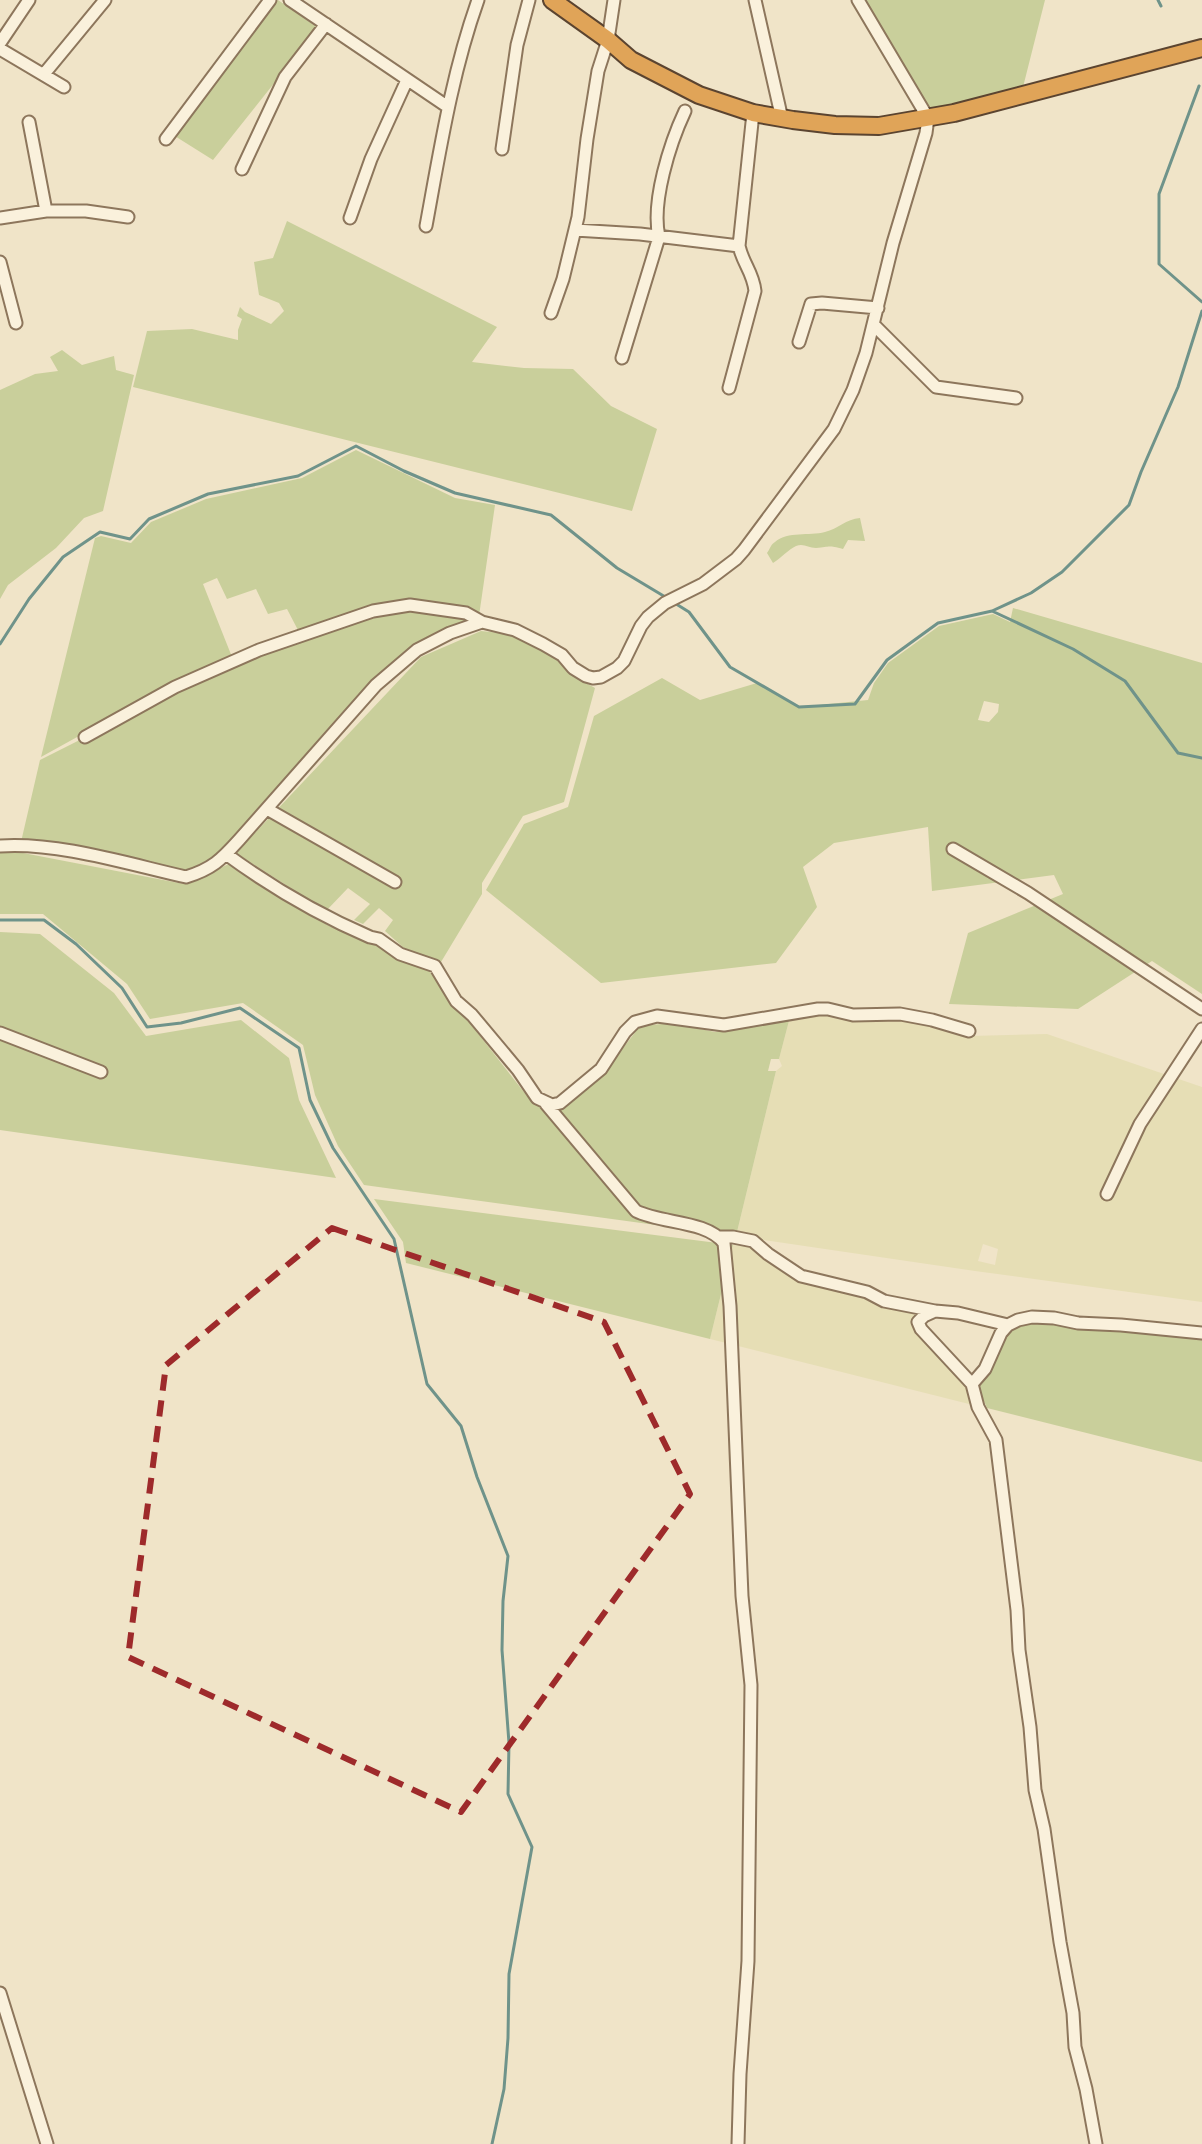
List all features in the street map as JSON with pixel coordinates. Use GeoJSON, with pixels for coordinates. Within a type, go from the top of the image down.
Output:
{"type":"FeatureCollection","features":[{"type":"Feature","properties":{"kind":"highway"},"geometry":{"type":"LineString","coordinates":[[552,0],[631,60],[699,95],[753,113],[835,125],[870,126],[954,113],[1202,48]]}},
{"type":"Feature","properties":{"kind":"street"},"geometry":{"type":"LineString","coordinates":[[29,0],[0,46],[64,87]]}},
{"type":"Feature","properties":{"kind":"street"},"geometry":{"type":"LineString","coordinates":[[44,74],[105,0]]}},
{"type":"Feature","properties":{"kind":"street"},"geometry":{"type":"LineString","coordinates":[[166,139],[270,0]]}},
{"type":"Feature","properties":{"kind":"street"},"geometry":{"type":"LineString","coordinates":[[290,0],[448,107]]}},
{"type":"Feature","properties":{"kind":"street"},"geometry":{"type":"LineString","coordinates":[[426,226],[448,107],[466,33],[478,0]]}},
{"type":"Feature","properties":{"kind":"street"},"geometry":{"type":"LineString","coordinates":[[502,149],[517,45],[529,0]]}},
{"type":"Feature","properties":{"kind":"street"},"geometry":{"type":"LineString","coordinates":[[551,313],[575,230],[598,71],[608,40],[614,0]]}},
{"type":"Feature","properties":{"kind":"street"},"geometry":{"type":"LineString","coordinates":[[755,0],[782,119]]}},
{"type":"Feature","properties":{"kind":"street"},"geometry":{"type":"LineString","coordinates":[[85,737],[175,687],[259,650],[373,611],[410,605],[466,613],[482,622],[515,630],[562,655],[579,673],[593,678],[610,673],[624,661],[644,621],[736,559],[827,440],[845,411],[874,325],[893,243],[926,133],[928,118],[858,0]]}},
{"type":"Feature","properties":{"kind":"street"},"geometry":{"type":"LineString","coordinates":[[242,169],[285,77],[326,24]]}},
{"type":"Feature","properties":{"kind":"street"},"geometry":{"type":"LineString","coordinates":[[350,218],[371,159],[407,80]]}},
{"type":"Feature","properties":{"kind":"street"},"geometry":{"type":"LineString","coordinates":[[622,358],[659,237],[658,197],[676,131],[685,111]]}},
{"type":"Feature","properties":{"kind":"street"},"geometry":{"type":"LineString","coordinates":[[729,388],[755,291],[754,278],[741,257],[739,246],[753,113]]}},
{"type":"Feature","properties":{"kind":"street"},"geometry":{"type":"LineString","coordinates":[[29,122],[46,211]]}},
{"type":"Feature","properties":{"kind":"street"},"geometry":{"type":"LineString","coordinates":[[0,218],[46,211],[86,211],[128,217]]}},
{"type":"Feature","properties":{"kind":"street"},"geometry":{"type":"LineString","coordinates":[[575,230],[739,246]]}},
{"type":"Feature","properties":{"kind":"street"},"geometry":{"type":"LineString","coordinates":[[0,262],[16,323]]}},
{"type":"Feature","properties":{"kind":"street"},"geometry":{"type":"LineString","coordinates":[[799,342],[811,304],[878,308]]}},
{"type":"Feature","properties":{"kind":"street"},"geometry":{"type":"LineString","coordinates":[[874,325],[936,387],[1016,398]]}},
{"type":"Feature","properties":{"kind":"street"},"geometry":{"type":"LineString","coordinates":[[0,846],[55,848],[186,877],[205,871],[226,854],[376,685],[417,650],[450,633],[482,622]]}},
{"type":"Feature","properties":{"kind":"street"},"geometry":{"type":"LineString","coordinates":[[267,809],[395,882]]}},
{"type":"Feature","properties":{"kind":"street"},"geometry":{"type":"LineString","coordinates":[[953,849],[1028,893],[1202,1009]]}},
{"type":"Feature","properties":{"kind":"street"},"geometry":{"type":"LineString","coordinates":[[226,854],[322,916],[379,939],[405,957],[435,966],[456,1001],[472,1015],[537,1098],[546,1104],[636,1211],[684,1223],[719,1237],[753,1241],[801,1276],[867,1292],[884,1301],[1008,1325]]}},
{"type":"Feature","properties":{"kind":"street"},"geometry":{"type":"LineString","coordinates":[[546,1104],[560,1103],[601,1069],[635,1022],[657,1016],[724,1025],[828,1009],[853,1015],[900,1014],[969,1031]]}},
{"type":"Feature","properties":{"kind":"street"},"geometry":{"type":"LineString","coordinates":[[1107,1194],[1140,1124],[1202,1029]]}},
{"type":"Feature","properties":{"kind":"street"},"geometry":{"type":"LineString","coordinates":[[0,1033],[101,1072]]}},
{"type":"Feature","properties":{"kind":"street"},"geometry":{"type":"LineString","coordinates":[[719,1237],[724,1243],[730,1306],[742,1596],[751,1685],[748,1961],[738,2144]]}},
{"type":"Feature","properties":{"kind":"street"},"geometry":{"type":"LineString","coordinates":[[935,1311],[918,1322],[921,1329],[972,1384],[978,1407],[996,1440],[1035,1790],[1073,2013],[1075,2047],[1096,2144]]}},
{"type":"Feature","properties":{"kind":"street"},"geometry":{"type":"LineString","coordinates":[[972,1384],[985,1369],[1001,1333],[1018,1320],[1054,1318],[1078,1323],[1202,1333]]}},
{"type":"Feature","properties":{"kind":"street"},"geometry":{"type":"LineString","coordinates":[[0,1993],[47,2144]]}},
{"type":"Feature","properties":{"kind":"highlighted area"},"geometry":{"type":"Polygon","coordinates":[[[332,1228],[604,1322],[690,1494],[461,1812],[128,1657],[166,1365],[332,1228]]]}},
{"type":"Feature","properties":{"kind":"shaded area"},"geometry":{"type":"Polygon","coordinates":[[[819,1012],[901,1018],[970,1036],[1047,1034],[1202,1087],[1202,1302],[736,1236],[776,1071],[782,1066],[779,1059],[790,1017],[819,1012]],[[983,1244],[978,1261],[995,1265],[998,1249],[983,1244]]]}},
{"type":"Feature","properties":{"kind":"shaded area"},"geometry":{"type":"Polygon","coordinates":[[[733,1245],[755,1247],[799,1279],[925,1312],[915,1322],[968,1385],[977,1406],[710,1339],[733,1245]]]}},
{"type":"Feature","properties":{"kind":"green space"},"geometry":{"type":"Polygon","coordinates":[[[278,0],[318,28],[213,160],[170,133],[278,0]]]}},
{"type":"Feature","properties":{"kind":"green space"},"geometry":{"type":"Polygon","coordinates":[[[862,0],[1045,0],[1021,95],[928,118],[862,0]]]}},
{"type":"Feature","properties":{"kind":"green space"},"geometry":{"type":"Polygon","coordinates":[[[287,221],[497,327],[472,362],[573,369],[611,406],[657,429],[632,511],[133,387],[147,331],[192,329],[238,340],[242,319],[237,316],[240,307],[271,324],[284,311],[279,303],[259,295],[254,262],[273,258],[287,221]]]}},
{"type":"Feature","properties":{"kind":"green space"},"geometry":{"type":"Polygon","coordinates":[[[62,350],[82,365],[114,356],[116,370],[134,375],[103,511],[84,518],[56,548],[8,585],[0,599],[0,390],[35,374],[58,371],[50,357],[62,350]]]}},
{"type":"Feature","properties":{"kind":"green space"},"geometry":{"type":"Polygon","coordinates":[[[356,450],[455,498],[495,505],[479,616],[408,602],[299,632],[287,609],[268,614],[256,589],[227,599],[217,578],[203,584],[232,657],[173,684],[41,757],[95,538],[101,536],[131,543],[151,522],[206,499],[302,478],[356,450]]]}},
{"type":"Feature","properties":{"kind":"green space"},"geometry":{"type":"Polygon","coordinates":[[[860,518],[865,541],[848,540],[843,549],[799,545],[773,563],[767,553],[774,543],[786,536],[825,532],[860,518]]]}},
{"type":"Feature","properties":{"kind":"green space"},"geometry":{"type":"Polygon","coordinates":[[[1013,608],[1202,663],[1202,994],[1152,961],[1078,1009],[949,1004],[968,933],[1063,894],[1054,875],[932,891],[928,827],[834,843],[803,867],[817,907],[776,963],[601,983],[486,890],[524,824],[568,807],[594,716],[662,678],[700,700],[757,683],[799,707],[868,700],[874,683],[888,663],[939,626],[993,614],[1010,622],[1013,608]],[[984,701],[978,720],[989,722],[998,712],[999,704],[984,701]]]}},
{"type":"Feature","properties":{"kind":"green space"},"geometry":{"type":"Polygon","coordinates":[[[412,610],[473,621],[423,643],[216,858],[186,873],[21,842],[40,760],[177,691],[265,653],[375,616],[412,610]]]}},
{"type":"Feature","properties":{"kind":"green space"},"geometry":{"type":"Polygon","coordinates":[[[481,631],[510,634],[559,660],[568,673],[595,688],[564,802],[523,816],[482,883],[482,894],[441,962],[405,949],[385,931],[393,920],[379,908],[363,924],[354,920],[370,904],[348,888],[326,911],[236,853],[421,657],[481,631]]]}},
{"type":"Feature","properties":{"kind":"green space"},"geometry":{"type":"Polygon","coordinates":[[[18,852],[184,884],[229,864],[329,926],[375,940],[391,956],[429,971],[531,1101],[551,1113],[603,1074],[640,1026],[672,1023],[715,1032],[790,1017],[779,1059],[771,1059],[768,1071],[776,1071],[736,1236],[364,1185],[338,1146],[315,1095],[303,1045],[243,1003],[150,1019],[127,984],[43,914],[0,914],[0,853],[18,852]]]}},
{"type":"Feature","properties":{"kind":"green space"},"geometry":{"type":"Polygon","coordinates":[[[0,932],[40,934],[114,993],[146,1036],[241,1020],[289,1058],[299,1100],[336,1178],[0,1130],[0,932]]]}},
{"type":"Feature","properties":{"kind":"green space"},"geometry":{"type":"Polygon","coordinates":[[[374,1199],[733,1245],[710,1339],[406,1263],[403,1242],[374,1199]]]}},
{"type":"Feature","properties":{"kind":"green space"},"geometry":{"type":"Polygon","coordinates":[[[1037,1321],[1202,1338],[1202,1462],[987,1408],[977,1385],[1008,1331],[1037,1321]]]}},
{"type":"Feature","properties":{"kind":"waterway"},"geometry":{"type":"LineString","coordinates":[[1158,0],[1161,6]]}},
{"type":"Feature","properties":{"kind":"waterway"},"geometry":{"type":"LineString","coordinates":[[1199,86],[1159,194],[1159,264],[1202,302]]}},
{"type":"Feature","properties":{"kind":"waterway"},"geometry":{"type":"LineString","coordinates":[[1202,311],[1178,387],[1129,505],[1062,572],[1031,593],[992,611],[1073,649],[1125,681],[1178,753],[1202,758]]}},
{"type":"Feature","properties":{"kind":"waterway"},"geometry":{"type":"LineString","coordinates":[[0,644],[29,599],[63,557],[100,532],[130,539],[149,519],[208,494],[298,476],[356,446],[455,493],[551,515],[617,568],[667,598]]}},
{"type":"Feature","properties":{"kind":"waterway"},"geometry":{"type":"LineString","coordinates":[[673,602],[689,612],[730,667],[799,707],[855,704],[887,660],[938,623],[992,611]]}},
{"type":"Feature","properties":{"kind":"waterway"},"geometry":{"type":"LineString","coordinates":[[0,920],[44,920],[76,944],[122,988],[147,1027],[181,1023],[240,1008],[299,1048],[310,1100],[333,1148],[394,1239],[427,1384],[461,1426],[508,1556],[502,1650],[509,1743],[508,1794],[532,1847],[509,1974],[504,2089],[492,2144]]}}]}
